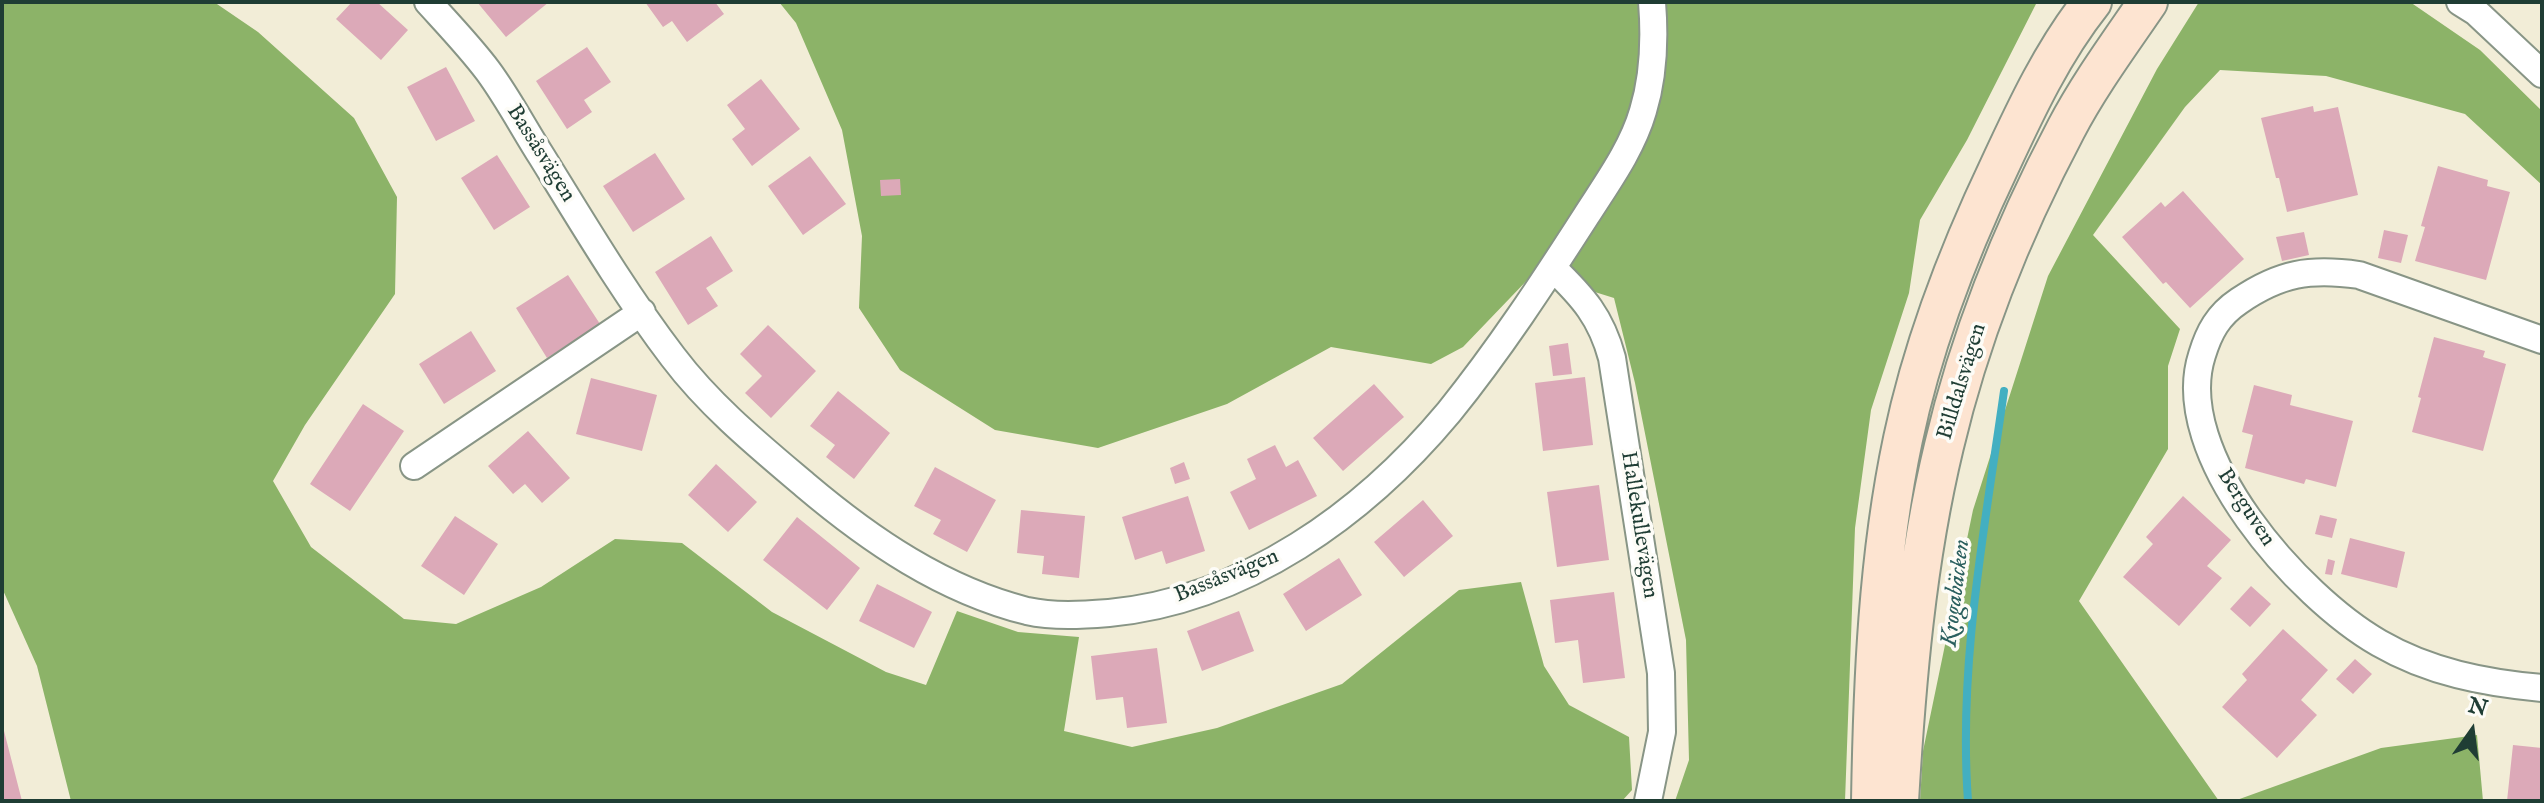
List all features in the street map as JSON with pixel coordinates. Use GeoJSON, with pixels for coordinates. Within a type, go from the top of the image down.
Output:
{"type":"FeatureCollection","features":[{"type":"Feature","properties":{"kind":"street","name":"Bassåsvägen"},"geometry":{"type":"LineString","coordinates":[[428,2],[489,73],[642,312],[675,359],[713,403],[844,518],[924,570],[971,593],[1032,612],[1078,616],[1137,610],[1193,595],[1260,569],[1325,530],[1383,480],[1440,423],[1553,268],[1609,180],[1642,116],[1655,37],[1652,2]]}},
{"type":"Feature","properties":{"kind":"street","name":"Billdalsvägen"},"geometry":{"type":"LineString","coordinates":[[1871,801],[1876,667],[1885,562],[1897,470],[1914,391],[1953,269],[1974,219],[2042,79],[2092,2]]}},
{"type":"Feature","properties":{"kind":"street","name":"Billdalsvägen"},"geometry":{"type":"LineString","coordinates":[[1899,801],[1904,715],[1920,578],[1944,447],[1973,341],[2027,209],[2067,128],[2148,2]]}},
{"type":"Feature","properties":{"kind":"street"},"geometry":{"type":"LineString","coordinates":[[2460,2],[2476,12],[2542,74]]}},
{"type":"Feature","properties":{"kind":"street","name":"Hallekullevägen"},"geometry":{"type":"LineString","coordinates":[[1553,268],[1585,299],[1606,336],[1612,358],[1661,673],[1662,732],[1648,801]]}},
{"type":"Feature","properties":{"kind":"street","name":"Berguven"},"geometry":{"type":"LineString","coordinates":[[2542,340],[2359,275],[2333,271],[2287,275],[2255,290],[2228,308],[2217,320],[2207,338],[2195,397],[2202,431],[2225,485],[2278,557],[2334,612],[2379,643],[2418,662],[2463,676],[2542,688]]}},
{"type":"Feature","properties":{"kind":"street"},"geometry":{"type":"LineString","coordinates":[[414,466],[642,312]]}},
{"type":"Feature","properties":{"kind":"green space"},"geometry":{"type":"Polygon","coordinates":[[[2,2],[214,2],[258,32],[354,118],[397,197],[395,294],[305,425],[273,481],[311,547],[404,619],[456,624],[541,587],[615,539],[682,543],[772,612],[886,672],[926,685],[957,611],[1018,632],[1079,637],[1064,731],[1132,747],[1217,728],[1342,684],[1459,590],[1521,582],[1544,666],[1569,705],[1629,737],[1632,790],[1622,801],[71,801],[37,666],[2,588],[2,2]]]}},
{"type":"Feature","properties":{"kind":"green space"},"geometry":{"type":"Polygon","coordinates":[[[779,2],[2037,2],[1967,140],[1920,220],[1909,293],[1871,410],[1855,528],[1845,801],[1675,801],[1689,760],[1686,640],[1635,383],[1614,298],[1534,273],[1463,347],[1431,364],[1331,347],[1227,404],[1098,448],[995,430],[900,370],[859,308],[862,236],[842,130],[796,23],[779,2]]]}},
{"type":"Feature","properties":{"kind":"green space"},"geometry":{"type":"Polygon","coordinates":[[[2199,2],[2410,2],[2480,50],[2542,111],[2542,185],[2465,114],[2326,76],[2220,70],[2185,107],[2093,235],[2180,329],[2168,366],[2168,449],[2079,601],[2219,801],[1920,801],[1923,751],[1973,510],[2048,276],[2157,69],[2199,2]]]}},
{"type":"Feature","properties":{"kind":"green space"},"geometry":{"type":"Polygon","coordinates":[[[2477,735],[2483,801],[2234,801],[2381,748],[2477,735]]]}},
{"type":"Feature","properties":{"kind":"building"},"geometry":{"type":"Polygon","coordinates":[[[352,2],[377,2],[408,30],[381,60],[336,19],[352,2]]]}},
{"type":"Feature","properties":{"kind":"building"},"geometry":{"type":"Polygon","coordinates":[[[477,2],[549,2],[506,37],[477,2]]]}},
{"type":"Feature","properties":{"kind":"building"},"geometry":{"type":"Polygon","coordinates":[[[645,2],[715,2],[724,14],[687,42],[672,21],[663,27],[645,2]]]}},
{"type":"Feature","properties":{"kind":"building"},"geometry":{"type":"Polygon","coordinates":[[[587,47],[611,82],[584,100],[592,112],[567,129],[536,81],[587,47]]]}},
{"type":"Feature","properties":{"kind":"building"},"geometry":{"type":"Polygon","coordinates":[[[446,67],[475,121],[436,141],[407,87],[446,67]]]}},
{"type":"Feature","properties":{"kind":"building"},"geometry":{"type":"Polygon","coordinates":[[[761,79],[800,129],[752,166],[732,139],[745,129],[727,105],[761,79]]]}},
{"type":"Feature","properties":{"kind":"building"},"geometry":{"type":"Polygon","coordinates":[[[2313,106],[2314,112],[2338,107],[2358,195],[2287,212],[2261,118],[2313,106]]]}},
{"type":"Feature","properties":{"kind":"building"},"geometry":{"type":"Polygon","coordinates":[[[655,153],[685,199],[633,232],[603,186],[655,153]]]}},
{"type":"Feature","properties":{"kind":"building"},"geometry":{"type":"Polygon","coordinates":[[[497,155],[530,207],[494,230],[461,178],[497,155]]]}},
{"type":"Feature","properties":{"kind":"building"},"geometry":{"type":"Polygon","coordinates":[[[810,156],[846,204],[803,235],[768,186],[810,156]]]}},
{"type":"Feature","properties":{"kind":"building"},"geometry":{"type":"Polygon","coordinates":[[[2438,166],[2488,180],[2487,186],[2510,192],[2486,280],[2415,261],[2425,227],[2421,226],[2438,166]]]}},
{"type":"Feature","properties":{"kind":"building"},"geometry":{"type":"Polygon","coordinates":[[[900,179],[901,195],[881,196],[880,180],[900,179]]]}},
{"type":"Feature","properties":{"kind":"building"},"geometry":{"type":"Polygon","coordinates":[[[2183,191],[2244,259],[2190,308],[2166,282],[2163,284],[2122,237],[2161,202],[2165,207],[2183,191]]]}},
{"type":"Feature","properties":{"kind":"building"},"geometry":{"type":"Polygon","coordinates":[[[2384,230],[2408,235],[2401,263],[2378,258],[2384,230]]]}},
{"type":"Feature","properties":{"kind":"building"},"geometry":{"type":"Polygon","coordinates":[[[2304,232],[2309,255],[2282,261],[2276,237],[2304,232]]]}},
{"type":"Feature","properties":{"kind":"building"},"geometry":{"type":"Polygon","coordinates":[[[711,236],[733,271],[706,288],[718,306],[688,325],[655,272],[711,236]]]}},
{"type":"Feature","properties":{"kind":"building"},"geometry":{"type":"Polygon","coordinates":[[[568,275],[600,324],[547,358],[516,308],[568,275]]]}},
{"type":"Feature","properties":{"kind":"building"},"geometry":{"type":"Polygon","coordinates":[[[768,325],[816,371],[771,418],[745,393],[762,376],[740,354],[768,325]]]}},
{"type":"Feature","properties":{"kind":"building"},"geometry":{"type":"Polygon","coordinates":[[[471,331],[496,371],[444,404],[419,364],[471,331]]]}},
{"type":"Feature","properties":{"kind":"building"},"geometry":{"type":"Polygon","coordinates":[[[2434,337],[2485,351],[2483,357],[2506,364],[2483,451],[2412,432],[2434,337]]]}},
{"type":"Feature","properties":{"kind":"building"},"geometry":{"type":"Polygon","coordinates":[[[1568,343],[1572,374],[1553,376],[1549,346],[1568,343]]]}},
{"type":"Feature","properties":{"kind":"building"},"geometry":{"type":"Polygon","coordinates":[[[1585,377],[1593,445],[1543,451],[1535,383],[1585,377]]]}},
{"type":"Feature","properties":{"kind":"building"},"geometry":{"type":"Polygon","coordinates":[[[591,378],[657,395],[642,451],[576,434],[591,378]]]}},
{"type":"Feature","properties":{"kind":"building"},"geometry":{"type":"Polygon","coordinates":[[[1374,384],[1404,417],[1343,471],[1313,438],[1374,384]]]}},
{"type":"Feature","properties":{"kind":"building"},"geometry":{"type":"Polygon","coordinates":[[[2254,385],[2292,395],[2290,405],[2353,421],[2336,487],[2306,479],[2304,484],[2245,468],[2253,435],[2242,432],[2254,385]]]}},
{"type":"Feature","properties":{"kind":"building"},"geometry":{"type":"Polygon","coordinates":[[[838,391],[890,433],[854,479],[826,457],[835,445],[810,426],[838,391]]]}},
{"type":"Feature","properties":{"kind":"building"},"geometry":{"type":"Polygon","coordinates":[[[363,404],[404,431],[350,511],[310,484],[363,404]]]}},
{"type":"Feature","properties":{"kind":"building"},"geometry":{"type":"Polygon","coordinates":[[[528,431],[570,478],[542,503],[525,484],[513,494],[488,466],[528,431]]]}},
{"type":"Feature","properties":{"kind":"building"},"geometry":{"type":"Polygon","coordinates":[[[1275,445],[1286,467],[1298,460],[1317,496],[1249,530],[1230,492],[1256,479],[1247,459],[1275,445]]]}},
{"type":"Feature","properties":{"kind":"building"},"geometry":{"type":"Polygon","coordinates":[[[1184,462],[1190,479],[1175,484],[1170,468],[1184,462]]]}},
{"type":"Feature","properties":{"kind":"building"},"geometry":{"type":"Polygon","coordinates":[[[716,464],[757,502],[728,532],[688,495],[716,464]]]}},
{"type":"Feature","properties":{"kind":"building"},"geometry":{"type":"Polygon","coordinates":[[[935,467],[996,500],[967,552],[933,534],[941,520],[914,506],[935,467]]]}},
{"type":"Feature","properties":{"kind":"building"},"geometry":{"type":"Polygon","coordinates":[[[1599,485],[1609,560],[1557,567],[1547,492],[1599,485]]]}},
{"type":"Feature","properties":{"kind":"building"},"geometry":{"type":"Polygon","coordinates":[[[1188,496],[1205,551],[1166,564],[1162,551],[1135,560],[1122,517],[1188,496]]]}},
{"type":"Feature","properties":{"kind":"building"},"geometry":{"type":"Polygon","coordinates":[[[2183,496],[2231,540],[2207,566],[2222,578],[2179,626],[2123,577],[2153,544],[2146,537],[2183,496]]]}},
{"type":"Feature","properties":{"kind":"building"},"geometry":{"type":"Polygon","coordinates":[[[1423,500],[1453,536],[1404,577],[1374,542],[1423,500]]]}},
{"type":"Feature","properties":{"kind":"building"},"geometry":{"type":"Polygon","coordinates":[[[1021,510],[1085,516],[1079,578],[1042,574],[1044,556],[1017,553],[1021,510]]]}},
{"type":"Feature","properties":{"kind":"building"},"geometry":{"type":"Polygon","coordinates":[[[2320,515],[2337,519],[2332,538],[2315,534],[2320,515]]]}},
{"type":"Feature","properties":{"kind":"building"},"geometry":{"type":"Polygon","coordinates":[[[455,516],[498,544],[464,595],[421,566],[455,516]]]}},
{"type":"Feature","properties":{"kind":"building"},"geometry":{"type":"Polygon","coordinates":[[[797,517],[860,568],[827,610],[763,560],[797,517]]]}},
{"type":"Feature","properties":{"kind":"building"},"geometry":{"type":"Polygon","coordinates":[[[2350,538],[2405,552],[2397,588],[2341,574],[2350,538]]]}},
{"type":"Feature","properties":{"kind":"building"},"geometry":{"type":"Polygon","coordinates":[[[1339,558],[1362,595],[1306,631],[1283,594],[1339,558]]]}},
{"type":"Feature","properties":{"kind":"building"},"geometry":{"type":"Polygon","coordinates":[[[2328,559],[2335,561],[2332,575],[2325,574],[2328,559]]]}},
{"type":"Feature","properties":{"kind":"building"},"geometry":{"type":"Polygon","coordinates":[[[877,584],[932,612],[914,648],[859,621],[877,584]]]}},
{"type":"Feature","properties":{"kind":"building"},"geometry":{"type":"Polygon","coordinates":[[[2251,586],[2271,604],[2250,627],[2230,609],[2251,586]]]}},
{"type":"Feature","properties":{"kind":"building"},"geometry":{"type":"Polygon","coordinates":[[[1614,592],[1625,678],[1583,683],[1578,640],[1555,643],[1550,600],[1614,592]]]}},
{"type":"Feature","properties":{"kind":"building"},"geometry":{"type":"Polygon","coordinates":[[[1239,611],[1254,651],[1202,671],[1187,631],[1239,611]]]}},
{"type":"Feature","properties":{"kind":"building"},"geometry":{"type":"Polygon","coordinates":[[[2283,629],[2328,670],[2301,700],[2317,715],[2277,758],[2222,707],[2247,680],[2242,674],[2283,629]]]}},
{"type":"Feature","properties":{"kind":"building"},"geometry":{"type":"Polygon","coordinates":[[[1157,648],[1167,723],[1127,728],[1123,697],[1096,700],[1091,656],[1157,648]]]}},
{"type":"Feature","properties":{"kind":"building"},"geometry":{"type":"Polygon","coordinates":[[[2355,659],[2372,674],[2353,694],[2336,679],[2355,659]]]}},
{"type":"Feature","properties":{"kind":"building"},"geometry":{"type":"Polygon","coordinates":[[[3,727],[22,801],[2,801],[3,727]]]}},
{"type":"Feature","properties":{"kind":"building"},"geometry":{"type":"Polygon","coordinates":[[[2513,745],[2542,748],[2542,801],[2507,801],[2513,745]]]}},
{"type":"Feature","properties":{"kind":"waterway","name":"Krogabäcken"},"geometry":{"type":"LineString","coordinates":[[1968,801],[1966,750],[1970,647],[2004,391]]}}]}
